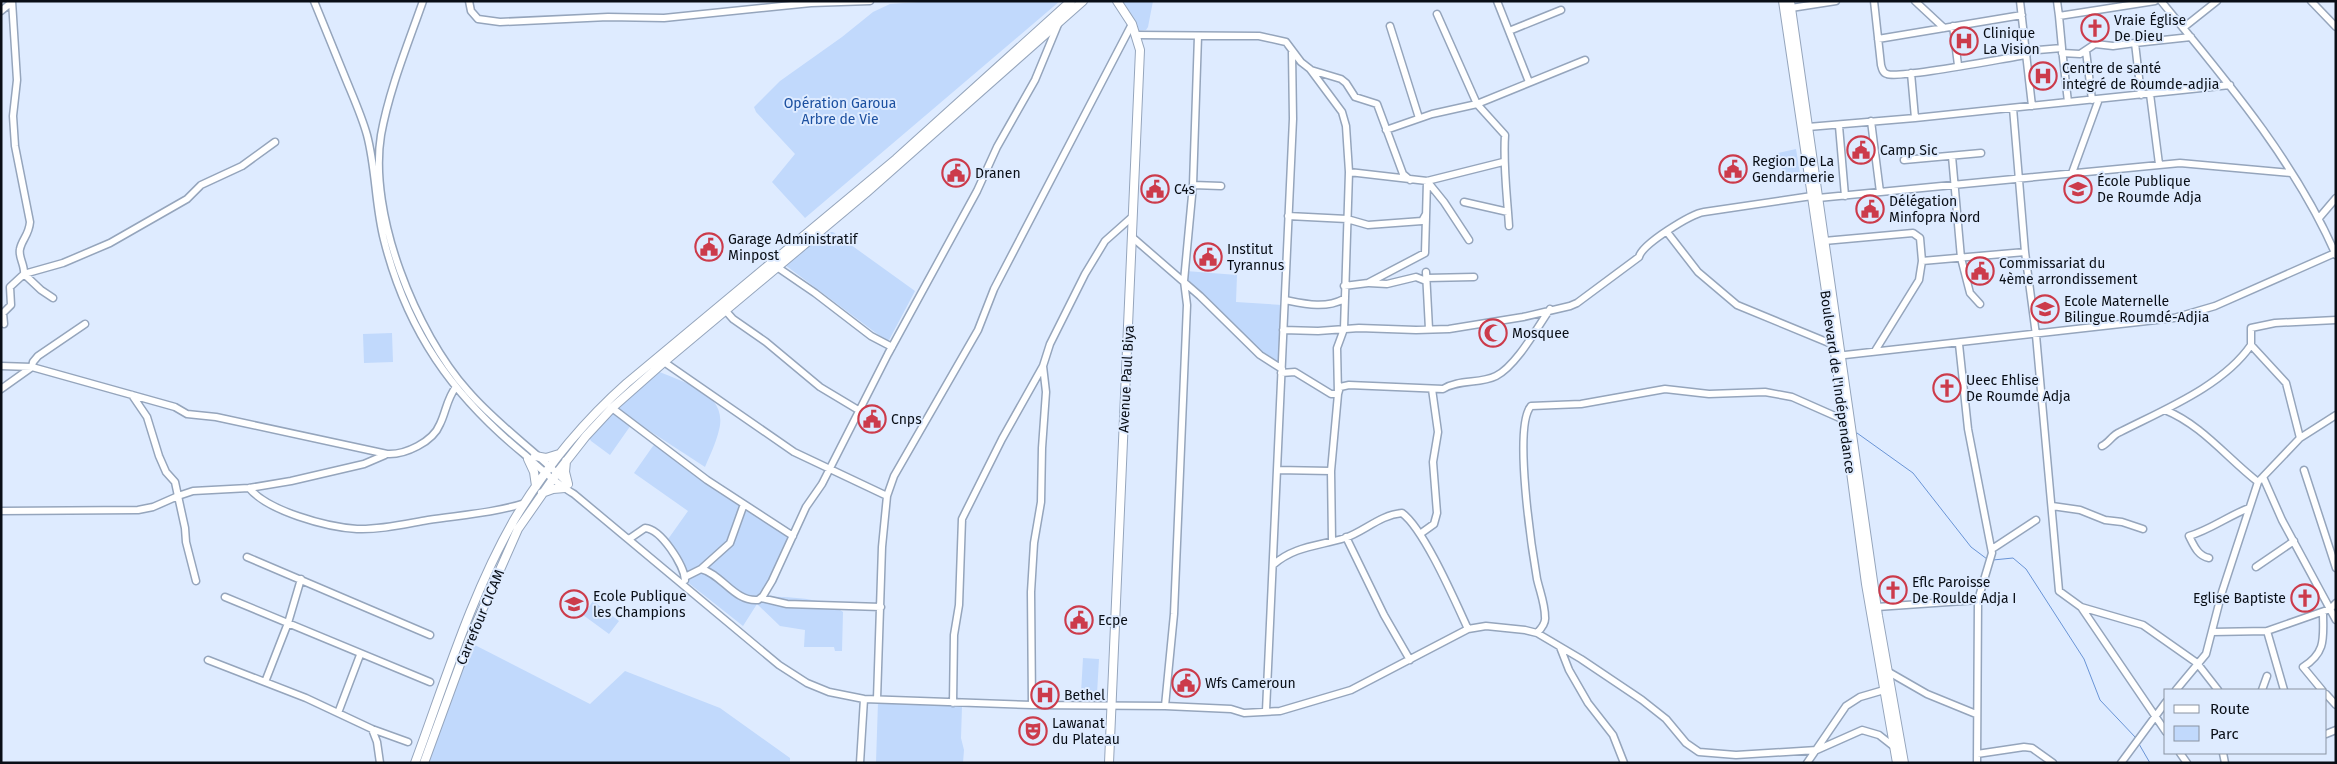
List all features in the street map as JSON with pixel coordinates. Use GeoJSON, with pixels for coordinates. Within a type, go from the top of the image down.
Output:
{"type":"FeatureCollection","features":[{"type":"Feature","properties":{"kind":"main road"},"geometry":{"type":"LineString","coordinates":[[542,493],[566,486],[564,457],[616,392],[896,159],[1071,1]]}},
{"type":"Feature","properties":{"kind":"main road"},"geometry":{"type":"LineString","coordinates":[[415,763],[485,579],[525,503],[548,470],[564,457],[612,408],[664,362],[935,134],[1083,1]]}},
{"type":"Feature","properties":{"kind":"main road","name":"Avenue Paul Biya"},"geometry":{"type":"LineString","coordinates":[[1110,763],[1140,50],[1132,24],[1118,1]]}},
{"type":"Feature","properties":{"kind":"main road","name":"Boulevard de l'Indépendance"},"geometry":{"type":"LineString","coordinates":[[1783,1],[1824,241],[1844,420],[1866,584],[1897,763]]}},
{"type":"Feature","properties":{"kind":"main road","name":"Boulevard de l'Indépendance"},"geometry":{"type":"LineString","coordinates":[[1790,4],[1808,127],[1834,345],[1838,356],[1887,672],[1904,763]]}},
{"type":"Feature","properties":{"kind":"main road"},"geometry":{"type":"LineString","coordinates":[[536,486],[532,457],[564,457]]}},
{"type":"Feature","properties":{"kind":"main road","name":"Carrefour CICAM"},"geometry":{"type":"LineString","coordinates":[[424,763],[473,632],[518,529],[554,476],[564,457]]}},
{"type":"Feature","properties":{"kind":"street"},"geometry":{"type":"LineString","coordinates":[[423,1],[384,119],[380,149],[380,178],[388,228],[398,265],[420,318],[448,376],[532,457]]}},
{"type":"Feature","properties":{"kind":"street"},"geometry":{"type":"LineString","coordinates":[[469,1],[471,10],[478,19],[500,22],[664,18],[798,4],[870,1]]}},
{"type":"Feature","properties":{"kind":"street"},"geometry":{"type":"LineString","coordinates":[[1497,1],[1529,82]]}},
{"type":"Feature","properties":{"kind":"street"},"geometry":{"type":"LineString","coordinates":[[1790,4],[1836,1]]}},
{"type":"Feature","properties":{"kind":"street"},"geometry":{"type":"LineString","coordinates":[[1874,1],[1883,71],[1888,74],[1911,73],[2026,53],[2062,50],[2077,54],[2086,51],[2095,44],[2113,46],[2190,37]]}},
{"type":"Feature","properties":{"kind":"street"},"geometry":{"type":"LineString","coordinates":[[1915,1],[1944,28]]}},
{"type":"Feature","properties":{"kind":"street"},"geometry":{"type":"LineString","coordinates":[[2020,1],[2032,106]]}},
{"type":"Feature","properties":{"kind":"street"},"geometry":{"type":"LineString","coordinates":[[2056,1],[2068,102]]}},
{"type":"Feature","properties":{"kind":"street"},"geometry":{"type":"LineString","coordinates":[[2059,16],[2155,1]]}},
{"type":"Feature","properties":{"kind":"street"},"geometry":{"type":"LineString","coordinates":[[1838,356],[1959,344],[2174,318],[2199,312],[2335,254],[2319,218],[2291,173],[2230,86],[2162,1]]}},
{"type":"Feature","properties":{"kind":"street"},"geometry":{"type":"LineString","coordinates":[[2183,28],[2217,1]]}},
{"type":"Feature","properties":{"kind":"street"},"geometry":{"type":"LineString","coordinates":[[2311,1],[2336,27]]}},
{"type":"Feature","properties":{"kind":"street"},"geometry":{"type":"LineString","coordinates":[[1,11],[12,2]]}},
{"type":"Feature","properties":{"kind":"street"},"geometry":{"type":"LineString","coordinates":[[12,2],[17,80],[13,116],[15,146],[30,222],[30,230],[19,250],[24,266],[24,274],[40,290],[53,298]]}},
{"type":"Feature","properties":{"kind":"street"},"geometry":{"type":"LineString","coordinates":[[314,2],[368,137],[378,214],[393,270],[421,334],[456,387],[480,416],[548,470],[574,494],[684,581],[779,665],[829,692],[864,699],[953,703],[1032,706],[1165,706],[1231,709],[1244,713],[1280,711],[1351,690],[1468,629],[1486,626],[1525,630],[1537,634],[1560,647],[1655,710],[1686,743],[1699,752],[1736,755],[1817,750],[1862,730],[1879,735],[1893,746]]}},
{"type":"Feature","properties":{"kind":"street"},"geometry":{"type":"LineString","coordinates":[[1509,31],[1561,10]]}},
{"type":"Feature","properties":{"kind":"street"},"geometry":{"type":"LineString","coordinates":[[1437,14],[1477,104],[1505,135],[1504,162],[1508,226]]}},
{"type":"Feature","properties":{"kind":"street"},"geometry":{"type":"LineString","coordinates":[[1878,39],[2022,15]]}},
{"type":"Feature","properties":{"kind":"street"},"geometry":{"type":"LineString","coordinates":[[761,598],[774,576],[806,507],[829,470],[1035,80],[1059,22]]}},
{"type":"Feature","properties":{"kind":"street"},"geometry":{"type":"LineString","coordinates":[[877,699],[882,547],[887,496],[894,476],[978,330],[994,289],[1132,24]]}},
{"type":"Feature","properties":{"kind":"street"},"geometry":{"type":"LineString","coordinates":[[1390,26],[1418,118]]}},
{"type":"Feature","properties":{"kind":"street"},"geometry":{"type":"LineString","coordinates":[[1953,26],[1958,65]]}},
{"type":"Feature","properties":{"kind":"street"},"geometry":{"type":"LineString","coordinates":[[1136,35],[1259,36],[1276,38],[1286,42],[1292,52],[1310,69],[1345,118],[1350,172],[1344,286],[1344,329],[1338,348],[1338,394],[1332,471],[1332,540]]}},
{"type":"Feature","properties":{"kind":"street"},"geometry":{"type":"LineString","coordinates":[[1165,706],[1175,604],[1188,305],[1184,281],[1193,185],[1198,36]]}},
{"type":"Feature","properties":{"kind":"street"},"geometry":{"type":"LineString","coordinates":[[2135,43],[2141,95]]}},
{"type":"Feature","properties":{"kind":"street"},"geometry":{"type":"LineString","coordinates":[[2072,173],[2095,100],[2086,51]]}},
{"type":"Feature","properties":{"kind":"street"},"geometry":{"type":"LineString","coordinates":[[1266,711],[1293,119],[1292,52]]}},
{"type":"Feature","properties":{"kind":"street"},"geometry":{"type":"LineString","coordinates":[[1386,130],[1418,118],[1477,104],[1585,60]]}},
{"type":"Feature","properties":{"kind":"street"},"geometry":{"type":"LineString","coordinates":[[1310,69],[1341,79],[1355,97],[1374,102],[1403,174],[1410,180]]}},
{"type":"Feature","properties":{"kind":"street"},"geometry":{"type":"LineString","coordinates":[[1911,73],[1915,118]]}},
{"type":"Feature","properties":{"kind":"street"},"geometry":{"type":"LineString","coordinates":[[1808,127],[2230,86]]}},
{"type":"Feature","properties":{"kind":"street"},"geometry":{"type":"LineString","coordinates":[[2150,94],[2159,164]]}},
{"type":"Feature","properties":{"kind":"street"},"geometry":{"type":"LineString","coordinates":[[2013,108],[2025,252],[2036,335],[2059,591],[2081,607],[2143,625],[2197,664],[2217,689]]}},
{"type":"Feature","properties":{"kind":"street"},"geometry":{"type":"LineString","coordinates":[[1870,121],[1880,192]]}},
{"type":"Feature","properties":{"kind":"street"},"geometry":{"type":"LineString","coordinates":[[1838,126],[1845,196]]}},
{"type":"Feature","properties":{"kind":"street"},"geometry":{"type":"LineString","coordinates":[[1,321],[4,324],[3,313],[12,305],[10,287],[24,274],[73,259],[110,243],[186,199],[201,185],[250,162],[275,142]]}},
{"type":"Feature","properties":{"kind":"street"},"geometry":{"type":"LineString","coordinates":[[1904,160],[1982,153]]}},
{"type":"Feature","properties":{"kind":"street"},"geometry":{"type":"LineString","coordinates":[[1952,156],[1961,258],[1970,293],[1980,304]]}},
{"type":"Feature","properties":{"kind":"street"},"geometry":{"type":"LineString","coordinates":[[1350,172],[1427,181],[1504,162]]}},
{"type":"Feature","properties":{"kind":"street"},"geometry":{"type":"LineString","coordinates":[[1283,330],[1449,329],[1523,317],[1577,304],[1614,278],[1639,257],[1640,252],[1667,232],[1698,213],[1815,197],[1845,196],[2159,164],[2198,164],[2291,173]]}},
{"type":"Feature","properties":{"kind":"street"},"geometry":{"type":"LineString","coordinates":[[1368,282],[1426,253],[1427,181]]}},
{"type":"Feature","properties":{"kind":"street"},"geometry":{"type":"LineString","coordinates":[[1427,181],[1444,202],[1469,240]]}},
{"type":"Feature","properties":{"kind":"street"},"geometry":{"type":"LineString","coordinates":[[1193,185],[1221,186]]}},
{"type":"Feature","properties":{"kind":"street"},"geometry":{"type":"LineString","coordinates":[[2319,218],[2336,198]]}},
{"type":"Feature","properties":{"kind":"street"},"geometry":{"type":"LineString","coordinates":[[1464,202],[1508,212]]}},
{"type":"Feature","properties":{"kind":"street"},"geometry":{"type":"LineString","coordinates":[[1288,216],[1347,220],[1368,225],[1422,221],[1427,212]]}},
{"type":"Feature","properties":{"kind":"street"},"geometry":{"type":"LineString","coordinates":[[953,703],[954,635],[958,605],[962,519],[1002,438],[1043,366],[1050,344],[1064,315],[1101,247],[1132,217]]}},
{"type":"Feature","properties":{"kind":"street"},"geometry":{"type":"LineString","coordinates":[[1667,232],[1698,272],[1737,305],[1834,345]]}},
{"type":"Feature","properties":{"kind":"street"},"geometry":{"type":"LineString","coordinates":[[1824,241],[1916,233],[1920,238],[1922,261],[1919,280],[1875,351]]}},
{"type":"Feature","properties":{"kind":"street"},"geometry":{"type":"LineString","coordinates":[[1132,237],[1184,281],[1260,355],[1281,370],[1295,372],[1325,392],[1338,394]]}},
{"type":"Feature","properties":{"kind":"street"},"geometry":{"type":"LineString","coordinates":[[1922,261],[2025,252]]}},
{"type":"Feature","properties":{"kind":"street"},"geometry":{"type":"LineString","coordinates":[[777,267],[815,293],[870,336],[892,348]]}},
{"type":"Feature","properties":{"kind":"street"},"geometry":{"type":"LineString","coordinates":[[1344,286],[1368,282],[1387,284],[1416,277],[1474,277]]}},
{"type":"Feature","properties":{"kind":"street"},"geometry":{"type":"LineString","coordinates":[[1426,277],[1428,329]]}},
{"type":"Feature","properties":{"kind":"street"},"geometry":{"type":"LineString","coordinates":[[1284,300],[1314,305],[1337,302],[1344,299]]}},
{"type":"Feature","properties":{"kind":"street"},"geometry":{"type":"LineString","coordinates":[[1338,394],[1340,387],[1349,385],[1444,389],[1450,385],[1496,376],[1522,352],[1550,309]]}},
{"type":"Feature","properties":{"kind":"street"},"geometry":{"type":"LineString","coordinates":[[725,310],[733,319],[753,332],[820,387],[860,411]]}},
{"type":"Feature","properties":{"kind":"street"},"geometry":{"type":"LineString","coordinates":[[2102,446],[2118,433],[2165,410],[2227,373],[2241,359],[2250,345],[2251,328],[2275,323],[2336,320]]}},
{"type":"Feature","properties":{"kind":"street"},"geometry":{"type":"LineString","coordinates":[[1,389],[32,367],[33,362],[38,356],[85,324]]}},
{"type":"Feature","properties":{"kind":"street"},"geometry":{"type":"LineString","coordinates":[[1959,344],[1968,429],[1992,549],[1991,561],[1978,600],[1977,763]]}},
{"type":"Feature","properties":{"kind":"street"},"geometry":{"type":"LineString","coordinates":[[2250,345],[2286,383],[2300,438]]}},
{"type":"Feature","properties":{"kind":"street"},"geometry":{"type":"LineString","coordinates":[[664,362],[794,452],[887,496]]}},
{"type":"Feature","properties":{"kind":"street"},"geometry":{"type":"LineString","coordinates":[[1,366],[32,367],[175,407],[187,414],[216,417],[387,454]]}},
{"type":"Feature","properties":{"kind":"street"},"geometry":{"type":"LineString","coordinates":[[1032,706],[1031,592],[1034,543],[1041,502],[1046,392],[1043,366]]}},
{"type":"Feature","properties":{"kind":"street"},"geometry":{"type":"LineString","coordinates":[[1,511],[138,510],[153,507],[194,491],[249,488],[291,482],[314,474],[347,468],[424,443],[440,426],[450,394],[456,387]]}},
{"type":"Feature","properties":{"kind":"street"},"geometry":{"type":"LineString","coordinates":[[1420,534],[1434,524],[1437,512],[1433,462],[1438,432],[1432,388]]}},
{"type":"Feature","properties":{"kind":"street"},"geometry":{"type":"LineString","coordinates":[[1537,634],[1545,623],[1545,616],[1537,578],[1523,459],[1524,436],[1528,410],[1531,406],[1581,404],[1665,389],[1709,394],[1765,392],[1792,397],[1844,420]]}},
{"type":"Feature","properties":{"kind":"street"},"geometry":{"type":"LineString","coordinates":[[132,395],[147,417],[159,456],[166,472],[175,482],[185,528],[186,542],[196,581]]}},
{"type":"Feature","properties":{"kind":"street"},"geometry":{"type":"LineString","coordinates":[[612,408],[687,465],[793,536]]}},
{"type":"Feature","properties":{"kind":"street"},"geometry":{"type":"LineString","coordinates":[[2165,410],[2187,420],[2261,480],[2336,620]]}},
{"type":"Feature","properties":{"kind":"street"},"geometry":{"type":"LineString","coordinates":[[2177,689],[2206,654],[2222,592],[2249,508],[2261,480],[2300,438],[2336,415]]}},
{"type":"Feature","properties":{"kind":"street"},"geometry":{"type":"LineString","coordinates":[[1277,470],[1332,471]]}},
{"type":"Feature","properties":{"kind":"street"},"geometry":{"type":"LineString","coordinates":[[2304,470],[2336,568]]}},
{"type":"Feature","properties":{"kind":"street"},"geometry":{"type":"LineString","coordinates":[[249,488],[265,502],[293,513],[321,522],[356,529],[388,527],[476,514],[525,503]]}},
{"type":"Feature","properties":{"kind":"street"},"geometry":{"type":"LineString","coordinates":[[684,581],[701,569],[730,543],[744,504]]}},
{"type":"Feature","properties":{"kind":"street"},"geometry":{"type":"LineString","coordinates":[[2052,506],[2080,510],[2105,520],[2122,522],[2143,528]]}},
{"type":"Feature","properties":{"kind":"street"},"geometry":{"type":"LineString","coordinates":[[2209,558],[2203,557],[2189,536],[2200,533],[2228,516],[2249,508]]}},
{"type":"Feature","properties":{"kind":"street"},"geometry":{"type":"LineString","coordinates":[[1273,566],[1284,556],[1346,537],[1392,514],[1402,513],[1410,519],[1420,534],[1468,629]]}},
{"type":"Feature","properties":{"kind":"street"},"geometry":{"type":"LineString","coordinates":[[1992,549],[2036,520]]}},
{"type":"Feature","properties":{"kind":"street"},"geometry":{"type":"LineString","coordinates":[[630,539],[645,528],[654,530],[660,535],[675,557],[684,581]]}},
{"type":"Feature","properties":{"kind":"street"},"geometry":{"type":"LineString","coordinates":[[1346,537],[1384,615],[1410,660]]}},
{"type":"Feature","properties":{"kind":"street"},"geometry":{"type":"LineString","coordinates":[[2256,567],[2294,542]]}},
{"type":"Feature","properties":{"kind":"street"},"geometry":{"type":"LineString","coordinates":[[246,557],[302,579],[430,635]]}},
{"type":"Feature","properties":{"kind":"street"},"geometry":{"type":"LineString","coordinates":[[701,569],[713,574],[745,598],[752,600],[761,598],[787,604],[881,606]]}},
{"type":"Feature","properties":{"kind":"street"},"geometry":{"type":"LineString","coordinates":[[265,682],[288,623],[302,579]]}},
{"type":"Feature","properties":{"kind":"street"},"geometry":{"type":"LineString","coordinates":[[225,597],[360,655],[430,682]]}},
{"type":"Feature","properties":{"kind":"street"},"geometry":{"type":"LineString","coordinates":[[1877,606],[1978,600]]}},
{"type":"Feature","properties":{"kind":"street"},"geometry":{"type":"LineString","coordinates":[[2212,632],[2267,631],[2323,612],[2330,609],[2336,603]]}},
{"type":"Feature","properties":{"kind":"street"},"geometry":{"type":"LineString","coordinates":[[2081,607],[2164,729]]}},
{"type":"Feature","properties":{"kind":"street"},"geometry":{"type":"LineString","coordinates":[[2321,689],[2303,667],[2316,657],[2323,646],[2323,612]]}},
{"type":"Feature","properties":{"kind":"street"},"geometry":{"type":"LineString","coordinates":[[2267,631],[2284,689]]}},
{"type":"Feature","properties":{"kind":"street"},"geometry":{"type":"LineString","coordinates":[[1560,647],[1566,664],[1588,703],[1613,735],[1624,763]]}},
{"type":"Feature","properties":{"kind":"street"},"geometry":{"type":"LineString","coordinates":[[338,713],[360,655]]}},
{"type":"Feature","properties":{"kind":"street"},"geometry":{"type":"LineString","coordinates":[[208,660],[306,698],[372,730],[408,742]]}},
{"type":"Feature","properties":{"kind":"street"},"geometry":{"type":"LineString","coordinates":[[1887,672],[1927,694],[1976,714]]}},
{"type":"Feature","properties":{"kind":"street"},"geometry":{"type":"LineString","coordinates":[[2262,689],[2267,676]]}},
{"type":"Feature","properties":{"kind":"street"},"geometry":{"type":"LineString","coordinates":[[1807,763],[1846,706],[1860,697],[1884,690]]}},
{"type":"Feature","properties":{"kind":"street"},"geometry":{"type":"LineString","coordinates":[[2327,695],[2336,705]]}},
{"type":"Feature","properties":{"kind":"street"},"geometry":{"type":"LineString","coordinates":[[860,763],[864,699]]}},
{"type":"Feature","properties":{"kind":"street"},"geometry":{"type":"LineString","coordinates":[[2121,763],[2164,704]]}},
{"type":"Feature","properties":{"kind":"street"},"geometry":{"type":"LineString","coordinates":[[372,730],[377,742],[380,763]]}},
{"type":"Feature","properties":{"kind":"street"},"geometry":{"type":"LineString","coordinates":[[1977,754],[2024,747],[2032,748],[2053,763]]}},
{"type":"Feature","properties":{"kind":"green space","name":"Opération Garoua Arbre de Vie"},"geometry":{"type":"Polygon","coordinates":[[[933,1],[1060,1],[805,218],[772,182],[795,154],[756,112],[754,107],[780,81],[842,37],[873,12],[890,4],[933,1]]]}},
{"type":"Feature","properties":{"kind":"green space"},"geometry":{"type":"Polygon","coordinates":[[[1123,1],[1153,1],[1146,30],[1137,31],[1134,19],[1123,1]]]}},
{"type":"Feature","properties":{"kind":"green space"},"geometry":{"type":"Polygon","coordinates":[[[1796,149],[1800,173],[1784,175],[1778,153],[1796,149]]]}},
{"type":"Feature","properties":{"kind":"green space"},"geometry":{"type":"Polygon","coordinates":[[[820,232],[833,232],[915,291],[888,342],[781,262],[820,232]]]}},
{"type":"Feature","properties":{"kind":"green space"},"geometry":{"type":"Polygon","coordinates":[[[1186,271],[1237,275],[1236,302],[1282,305],[1282,369],[1271,364],[1184,281],[1186,271]]]}},
{"type":"Feature","properties":{"kind":"green space"},"geometry":{"type":"Polygon","coordinates":[[[392,333],[393,362],[364,363],[363,334],[392,333]]]}},
{"type":"Feature","properties":{"kind":"green space"},"geometry":{"type":"Polygon","coordinates":[[[655,370],[700,390],[710,397],[717,406],[720,417],[719,430],[705,467],[616,409],[655,370]]]}},
{"type":"Feature","properties":{"kind":"green space"},"geometry":{"type":"Polygon","coordinates":[[[613,411],[631,425],[610,455],[591,441],[588,436],[613,411]]]}},
{"type":"Feature","properties":{"kind":"green space"},"geometry":{"type":"Polygon","coordinates":[[[659,441],[744,504],[790,535],[773,576],[758,596],[814,600],[835,607],[843,612],[842,651],[835,651],[834,647],[804,647],[805,630],[780,626],[757,604],[743,626],[681,577],[681,570],[666,542],[688,511],[634,473],[653,446],[659,441]]]}},
{"type":"Feature","properties":{"kind":"green space"},"geometry":{"type":"Polygon","coordinates":[[[593,601],[619,621],[609,634],[583,615],[593,601]]]}},
{"type":"Feature","properties":{"kind":"green space"},"geometry":{"type":"Polygon","coordinates":[[[467,641],[590,704],[625,671],[720,708],[790,758],[790,763],[422,763],[467,641]]]}},
{"type":"Feature","properties":{"kind":"green space"},"geometry":{"type":"Polygon","coordinates":[[[1083,658],[1099,659],[1097,694],[1081,693],[1083,658]]]}},
{"type":"Feature","properties":{"kind":"green space"},"geometry":{"type":"Polygon","coordinates":[[[878,702],[962,706],[961,738],[964,750],[963,763],[876,762],[878,702]]]}},
{"type":"Feature","properties":{"kind":"waterway"},"geometry":{"type":"LineString","coordinates":[[1857,433],[1913,473],[1971,547],[1987,559]]}},
{"type":"Feature","properties":{"kind":"waterway"},"geometry":{"type":"LineString","coordinates":[[1993,560],[2013,558],[2026,569],[2084,659],[2100,700],[2136,738]]}},
{"type":"Feature","properties":{"kind":"waterway"},"geometry":{"type":"LineString","coordinates":[[2139,744],[2150,763]]}},
{"type":"Feature","properties":{"kind":"place","name":"Vraie Église De Dieu"},"geometry":{"type":"Point","coordinates":[2095,28]}},
{"type":"Feature","properties":{"kind":"place","name":"Clinique La Vision"},"geometry":{"type":"Point","coordinates":[1964,41]}},
{"type":"Feature","properties":{"kind":"place","name":"Centre de santé integré de Roumde-adjia"},"geometry":{"type":"Point","coordinates":[2043,76]}},
{"type":"Feature","properties":{"kind":"place","name":"Camp Sic"},"geometry":{"type":"Point","coordinates":[1861,150]}},
{"type":"Feature","properties":{"kind":"place","name":"Region De La Gendarmerie"},"geometry":{"type":"Point","coordinates":[1733,169]}},
{"type":"Feature","properties":{"kind":"place","name":"Dranen"},"geometry":{"type":"Point","coordinates":[956,173]}},
{"type":"Feature","properties":{"kind":"place","name":"C4s"},"geometry":{"type":"Point","coordinates":[1155,189]}},
{"type":"Feature","properties":{"kind":"place","name":"École Publique De Roumde Adja"},"geometry":{"type":"Point","coordinates":[2078,189]}},
{"type":"Feature","properties":{"kind":"place","name":"Délégation Minfopra Nord"},"geometry":{"type":"Point","coordinates":[1870,209]}},
{"type":"Feature","properties":{"kind":"place","name":"Garage Administratif Minpost"},"geometry":{"type":"Point","coordinates":[709,247]}},
{"type":"Feature","properties":{"kind":"place","name":"Institut Tyrannus"},"geometry":{"type":"Point","coordinates":[1208,257]}},
{"type":"Feature","properties":{"kind":"place","name":"Commissariat du 4ème arrondissement"},"geometry":{"type":"Point","coordinates":[1980,271]}},
{"type":"Feature","properties":{"kind":"place","name":"Ecole Maternelle Bilingue Roumdé-Adjia"},"geometry":{"type":"Point","coordinates":[2045,309]}},
{"type":"Feature","properties":{"kind":"place","name":"Mosquee"},"geometry":{"type":"Point","coordinates":[1493,333]}},
{"type":"Feature","properties":{"kind":"place","name":"Ueec Ehlise De Roumde Adja"},"geometry":{"type":"Point","coordinates":[1947,388]}},
{"type":"Feature","properties":{"kind":"place","name":"Cnps"},"geometry":{"type":"Point","coordinates":[872,419]}},
{"type":"Feature","properties":{"kind":"place","name":"Eflc Paroisse De Roulde Adja I"},"geometry":{"type":"Point","coordinates":[1893,590]}},
{"type":"Feature","properties":{"kind":"place","name":"Eglise Baptiste"},"geometry":{"type":"Point","coordinates":[2305,598]}},
{"type":"Feature","properties":{"kind":"place","name":"Ecole Publique les Champions"},"geometry":{"type":"Point","coordinates":[574,604]}},
{"type":"Feature","properties":{"kind":"place","name":"Ecpe"},"geometry":{"type":"Point","coordinates":[1079,620]}},
{"type":"Feature","properties":{"kind":"place","name":"Wfs Cameroun"},"geometry":{"type":"Point","coordinates":[1186,683]}},
{"type":"Feature","properties":{"kind":"place","name":"Bethel"},"geometry":{"type":"Point","coordinates":[1045,695]}},
{"type":"Feature","properties":{"kind":"place","name":"Lawanat du Plateau"},"geometry":{"type":"Point","coordinates":[1033,731]}}]}
